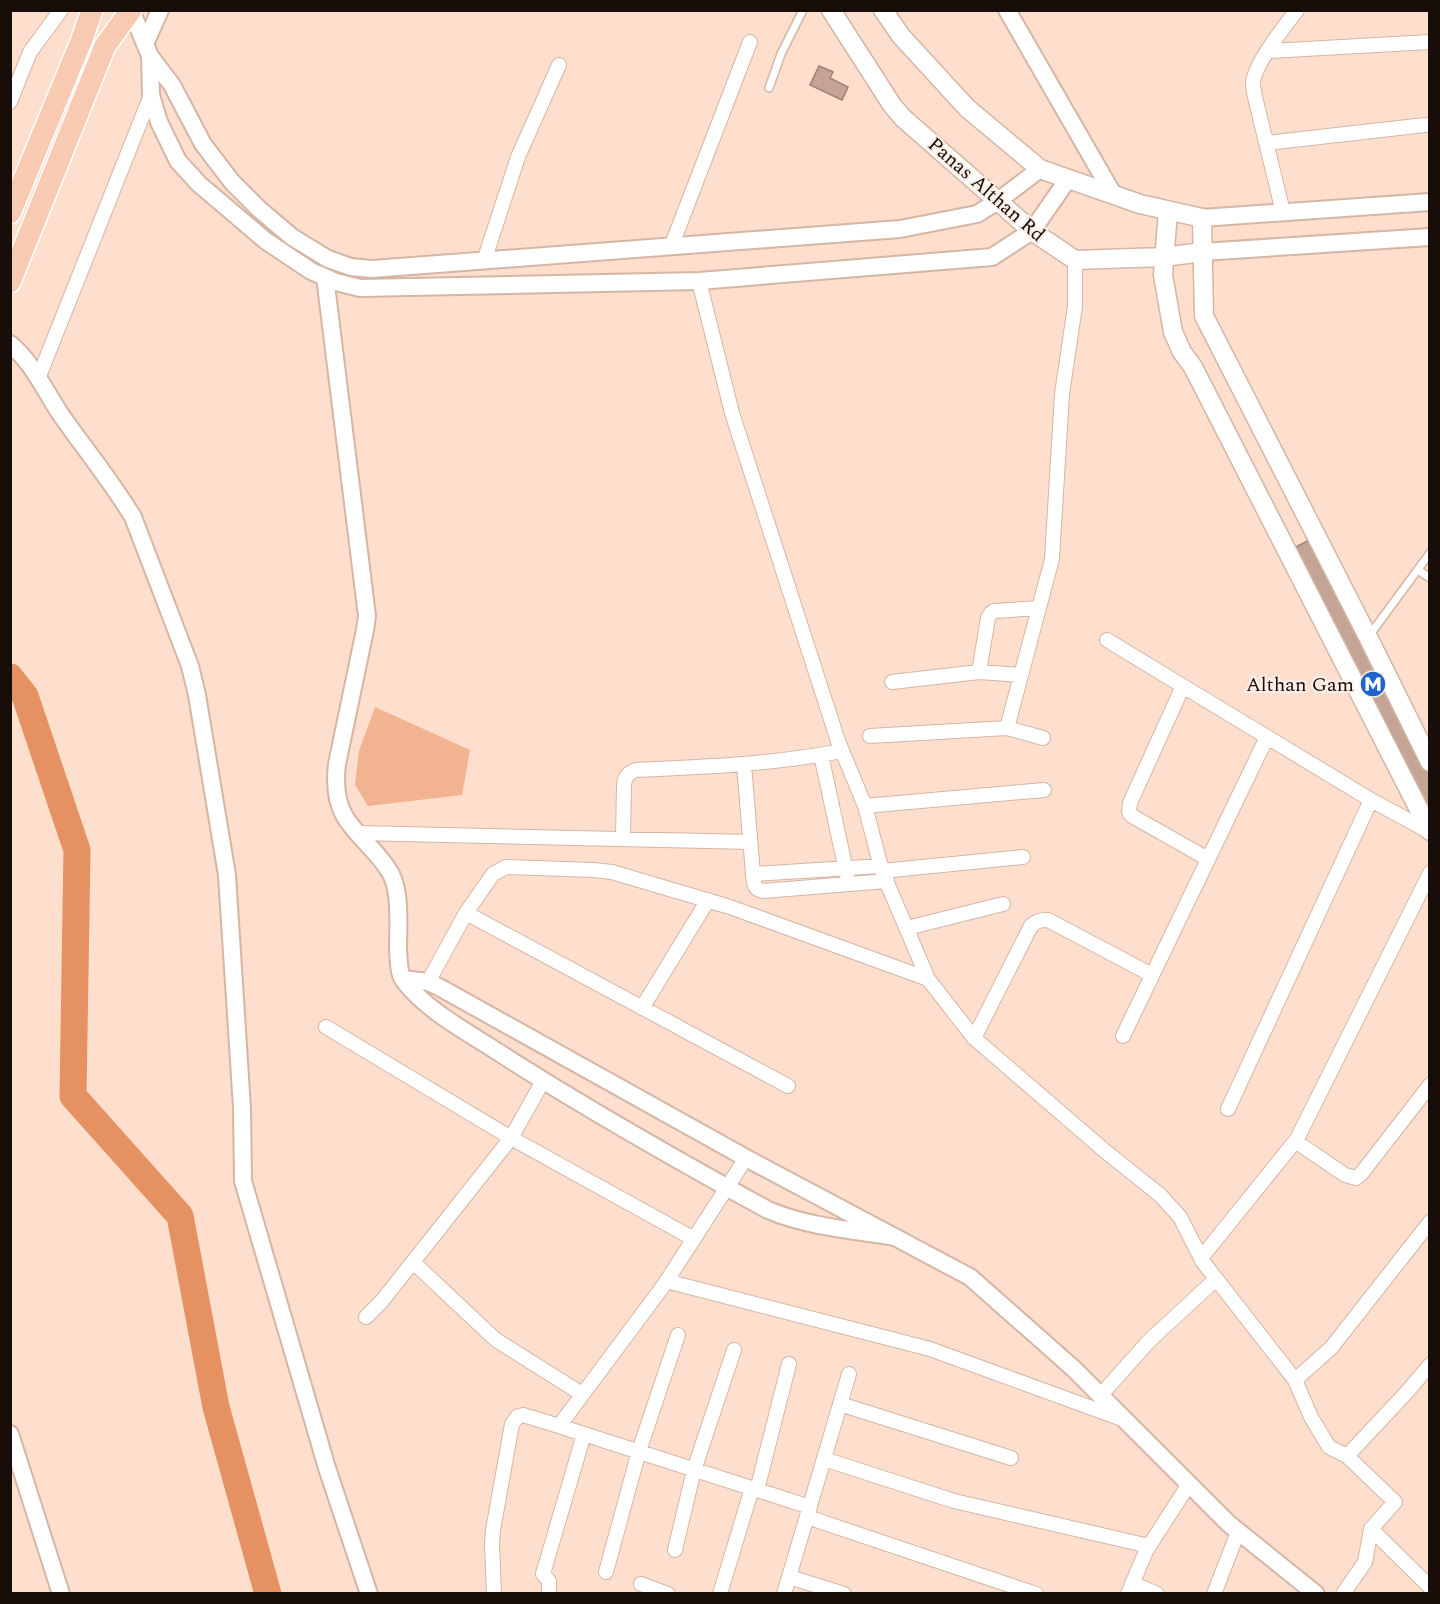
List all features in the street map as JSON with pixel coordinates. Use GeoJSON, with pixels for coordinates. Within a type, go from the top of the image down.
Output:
{"type":"FeatureCollection","features":[{"type":"Feature","properties":{"kind":"main road"},"geometry":{"type":"LineString","coordinates":[[10,213],[92,10]]}},
{"type":"Feature","properties":{"kind":"main road","name":"Panas Althan Rd"},"geometry":{"type":"LineString","coordinates":[[831,10],[892,105],[903,118],[1032,231],[1075,260]]}},
{"type":"Feature","properties":{"kind":"main road"},"geometry":{"type":"LineString","coordinates":[[883,10],[901,36],[967,108],[1040,168],[1168,211],[1202,218],[1204,316],[1430,762]]}},
{"type":"Feature","properties":{"kind":"main road"},"geometry":{"type":"LineString","coordinates":[[10,282],[105,46],[125,14]]}},
{"type":"Feature","properties":{"kind":"main road"},"geometry":{"type":"LineString","coordinates":[[1168,211],[1163,275],[1173,332],[1430,832]]}},
{"type":"Feature","properties":{"kind":"main road"},"geometry":{"type":"LineString","coordinates":[[1075,260],[1202,252]]}},
{"type":"Feature","properties":{"kind":"street"},"geometry":{"type":"LineString","coordinates":[[10,102],[30,52],[61,10]]}},
{"type":"Feature","properties":{"kind":"street"},"geometry":{"type":"LineString","coordinates":[[160,10],[148,50],[152,95],[159,122],[178,161],[199,184],[266,241],[311,271],[336,282],[360,288],[699,281],[992,256],[1032,231],[1068,178]]}},
{"type":"Feature","properties":{"kind":"street"},"geometry":{"type":"LineString","coordinates":[[1007,10],[1113,194]]}},
{"type":"Feature","properties":{"kind":"street"},"geometry":{"type":"LineString","coordinates":[[1283,212],[1253,81],[1268,51],[1297,10]]}},
{"type":"Feature","properties":{"kind":"street"},"geometry":{"type":"LineString","coordinates":[[125,14],[172,85],[203,144],[232,182],[292,237],[328,259],[351,267],[372,269],[900,229],[977,214],[998,201],[1040,168]]}},
{"type":"Feature","properties":{"kind":"street"},"geometry":{"type":"LineString","coordinates":[[671,247],[750,42]]}},
{"type":"Feature","properties":{"kind":"street"},"geometry":{"type":"LineString","coordinates":[[1268,51],[1430,42]]}},
{"type":"Feature","properties":{"kind":"street"},"geometry":{"type":"LineString","coordinates":[[483,261],[518,157],[559,65]]}},
{"type":"Feature","properties":{"kind":"street"},"geometry":{"type":"LineString","coordinates":[[38,379],[152,95]]}},
{"type":"Feature","properties":{"kind":"street"},"geometry":{"type":"LineString","coordinates":[[1267,143],[1425,125]]}},
{"type":"Feature","properties":{"kind":"street"},"geometry":{"type":"LineString","coordinates":[[1202,218],[1430,202]]}},
{"type":"Feature","properties":{"kind":"street"},"geometry":{"type":"LineString","coordinates":[[1202,252],[1430,237]]}},
{"type":"Feature","properties":{"kind":"street"},"geometry":{"type":"LineString","coordinates":[[1007,728],[1053,559],[1062,394],[1075,306],[1075,260]]}},
{"type":"Feature","properties":{"kind":"street"},"geometry":{"type":"LineString","coordinates":[[325,277],[366,603],[365,630],[337,764],[337,793],[344,816],[382,859],[392,877],[397,900],[399,962],[403,979],[435,1011],[543,1081],[768,1210],[800,1221],[895,1238]]}},
{"type":"Feature","properties":{"kind":"street"},"geometry":{"type":"LineString","coordinates":[[699,281],[732,413],[842,751],[865,806],[883,872],[928,979],[974,1038],[1105,1151],[1160,1195],[1180,1217],[1201,1258],[1295,1380],[1311,1417],[1329,1447],[1347,1456],[1395,1502],[1371,1529],[1365,1562],[1343,1593]]}},
{"type":"Feature","properties":{"kind":"street"},"geometry":{"type":"LineString","coordinates":[[10,344],[23,357],[133,517],[195,682],[227,875],[242,1108],[243,1181],[327,1468],[369,1593]]}},
{"type":"Feature","properties":{"kind":"street"},"geometry":{"type":"LineString","coordinates":[[979,672],[988,618],[991,613],[1039,608]]}},
{"type":"Feature","properties":{"kind":"street"},"geometry":{"type":"LineString","coordinates":[[1107,640],[1371,800],[1430,832]]}},
{"type":"Feature","properties":{"kind":"street"},"geometry":{"type":"LineString","coordinates":[[892,682],[979,672],[1021,675]]}},
{"type":"Feature","properties":{"kind":"street"},"geometry":{"type":"LineString","coordinates":[[1183,686],[1130,802],[1129,812],[1132,816],[1208,859]]}},
{"type":"Feature","properties":{"kind":"street"},"geometry":{"type":"LineString","coordinates":[[870,736],[1007,728],[1043,738]]}},
{"type":"Feature","properties":{"kind":"street"},"geometry":{"type":"LineString","coordinates":[[1123,1036],[1267,737]]}},
{"type":"Feature","properties":{"kind":"street"},"geometry":{"type":"LineString","coordinates":[[623,839],[624,784],[629,773],[744,765],[842,751]]}},
{"type":"Feature","properties":{"kind":"street"},"geometry":{"type":"LineString","coordinates":[[821,755],[848,883]]}},
{"type":"Feature","properties":{"kind":"street"},"geometry":{"type":"LineString","coordinates":[[744,765],[754,886],[757,890],[848,883],[883,872],[1023,857]]}},
{"type":"Feature","properties":{"kind":"street"},"geometry":{"type":"LineString","coordinates":[[865,806],[1044,790]]}},
{"type":"Feature","properties":{"kind":"street"},"geometry":{"type":"LineString","coordinates":[[1228,1109],[1371,800]]}},
{"type":"Feature","properties":{"kind":"street"},"geometry":{"type":"LineString","coordinates":[[358,833],[750,842]]}},
{"type":"Feature","properties":{"kind":"street"},"geometry":{"type":"LineString","coordinates":[[428,982],[466,913],[493,874],[506,867],[612,872],[708,900],[928,979]]}},
{"type":"Feature","properties":{"kind":"street"},"geometry":{"type":"LineString","coordinates":[[753,874],[845,868],[883,872]]}},
{"type":"Feature","properties":{"kind":"street"},"geometry":{"type":"LineString","coordinates":[[1201,1258],[1295,1141],[1430,873]]}},
{"type":"Feature","properties":{"kind":"street"},"geometry":{"type":"LineString","coordinates":[[642,1008],[708,900]]}},
{"type":"Feature","properties":{"kind":"street"},"geometry":{"type":"LineString","coordinates":[[907,928],[1003,904]]}},
{"type":"Feature","properties":{"kind":"street"},"geometry":{"type":"LineString","coordinates":[[466,913],[788,1086]]}},
{"type":"Feature","properties":{"kind":"street"},"geometry":{"type":"LineString","coordinates":[[974,1038],[1031,926],[1036,922],[1048,920],[1152,975]]}},
{"type":"Feature","properties":{"kind":"street"},"geometry":{"type":"LineString","coordinates":[[403,979],[428,982],[439,987],[746,1158],[970,1277],[1074,1369],[1238,1532],[1316,1593]]}},
{"type":"Feature","properties":{"kind":"street"},"geometry":{"type":"LineString","coordinates":[[326,1027],[511,1138],[694,1239]]}},
{"type":"Feature","properties":{"kind":"street"},"geometry":{"type":"LineString","coordinates":[[366,1317],[382,1301],[511,1138],[543,1081]]}},
{"type":"Feature","properties":{"kind":"street"},"geometry":{"type":"LineString","coordinates":[[1295,1141],[1345,1175],[1356,1178],[1430,1084]]}},
{"type":"Feature","properties":{"kind":"street"},"geometry":{"type":"LineString","coordinates":[[559,1425],[666,1281],[746,1158]]}},
{"type":"Feature","properties":{"kind":"street"},"geometry":{"type":"LineString","coordinates":[[1295,1380],[1331,1348],[1430,1222]]}},
{"type":"Feature","properties":{"kind":"street"},"geometry":{"type":"LineString","coordinates":[[413,1262],[496,1340],[582,1394]]}},
{"type":"Feature","properties":{"kind":"street"},"geometry":{"type":"LineString","coordinates":[[1100,1396],[1149,1341],[1216,1279]]}},
{"type":"Feature","properties":{"kind":"street"},"geometry":{"type":"LineString","coordinates":[[666,1281],[930,1349],[1124,1420]]}},
{"type":"Feature","properties":{"kind":"street"},"geometry":{"type":"LineString","coordinates":[[606,1572],[639,1451],[678,1335]]}},
{"type":"Feature","properties":{"kind":"street"},"geometry":{"type":"LineString","coordinates":[[675,1550],[694,1470],[734,1350]]}},
{"type":"Feature","properties":{"kind":"street"},"geometry":{"type":"LineString","coordinates":[[720,1593],[755,1489],[789,1364]]}},
{"type":"Feature","properties":{"kind":"street"},"geometry":{"type":"LineString","coordinates":[[1347,1456],[1430,1365]]}},
{"type":"Feature","properties":{"kind":"street"},"geometry":{"type":"LineString","coordinates":[[784,1593],[849,1374]]}},
{"type":"Feature","properties":{"kind":"street"},"geometry":{"type":"LineString","coordinates":[[840,1404],[1011,1458]]}},
{"type":"Feature","properties":{"kind":"street"},"geometry":{"type":"LineString","coordinates":[[494,1593],[493,1530],[512,1424],[518,1416],[523,1415],[755,1489],[808,1512],[1036,1593]]}},
{"type":"Feature","properties":{"kind":"street"},"geometry":{"type":"LineString","coordinates":[[10,1434],[61,1593]]}},
{"type":"Feature","properties":{"kind":"street"},"geometry":{"type":"LineString","coordinates":[[549,1593],[549,1581],[543,1574],[584,1434]]}},
{"type":"Feature","properties":{"kind":"street"},"geometry":{"type":"LineString","coordinates":[[824,1459],[954,1502],[1149,1546]]}},
{"type":"Feature","properties":{"kind":"street"},"geometry":{"type":"LineString","coordinates":[[1157,1593],[1130,1588],[1149,1546],[1189,1484]]}},
{"type":"Feature","properties":{"kind":"street"},"geometry":{"type":"LineString","coordinates":[[1371,1529],[1430,1587]]}},
{"type":"Feature","properties":{"kind":"street"},"geometry":{"type":"LineString","coordinates":[[1214,1593],[1238,1532]]}},
{"type":"Feature","properties":{"kind":"street"},"geometry":{"type":"LineString","coordinates":[[789,1577],[844,1593]]}},
{"type":"Feature","properties":{"kind":"street"},"geometry":{"type":"LineString","coordinates":[[641,1584],[668,1593]]}},
{"type":"Feature","properties":{"kind":"lane"},"geometry":{"type":"LineString","coordinates":[[82,39],[98,10]]}},
{"type":"Feature","properties":{"kind":"lane"},"geometry":{"type":"LineString","coordinates":[[769,88],[781,54],[803,10]]}},
{"type":"Feature","properties":{"kind":"lane"},"geometry":{"type":"LineString","coordinates":[[1368,637],[1430,553]]}},
{"type":"Feature","properties":{"kind":"lane"},"geometry":{"type":"LineString","coordinates":[[1418,570],[1430,578]]}},
{"type":"Feature","properties":{"kind":"shaded area"},"geometry":{"type":"Polygon","coordinates":[[[375,707],[470,750],[462,795],[368,806],[355,785],[359,751],[375,707]]]}},
{"type":"Feature","properties":{"kind":"building"},"geometry":{"type":"Polygon","coordinates":[[[819,66],[833,72],[830,78],[848,87],[842,100],[810,85],[819,66]]]}},
{"type":"Feature","properties":{"kind":"building"},"geometry":{"type":"Polygon","coordinates":[[[1323,533],[1430,749],[1430,835],[1284,553],[1323,533]]]}},
{"type":"Feature","properties":{"kind":"waterway"},"geometry":{"type":"LineString","coordinates":[[10,677],[25,696],[77,850],[73,1096],[180,1216],[216,1407],[268,1594]]}},
{"type":"Feature","properties":{"kind":"place","name":"Althan Gam"},"geometry":{"type":"Point","coordinates":[1373,684]}}]}
